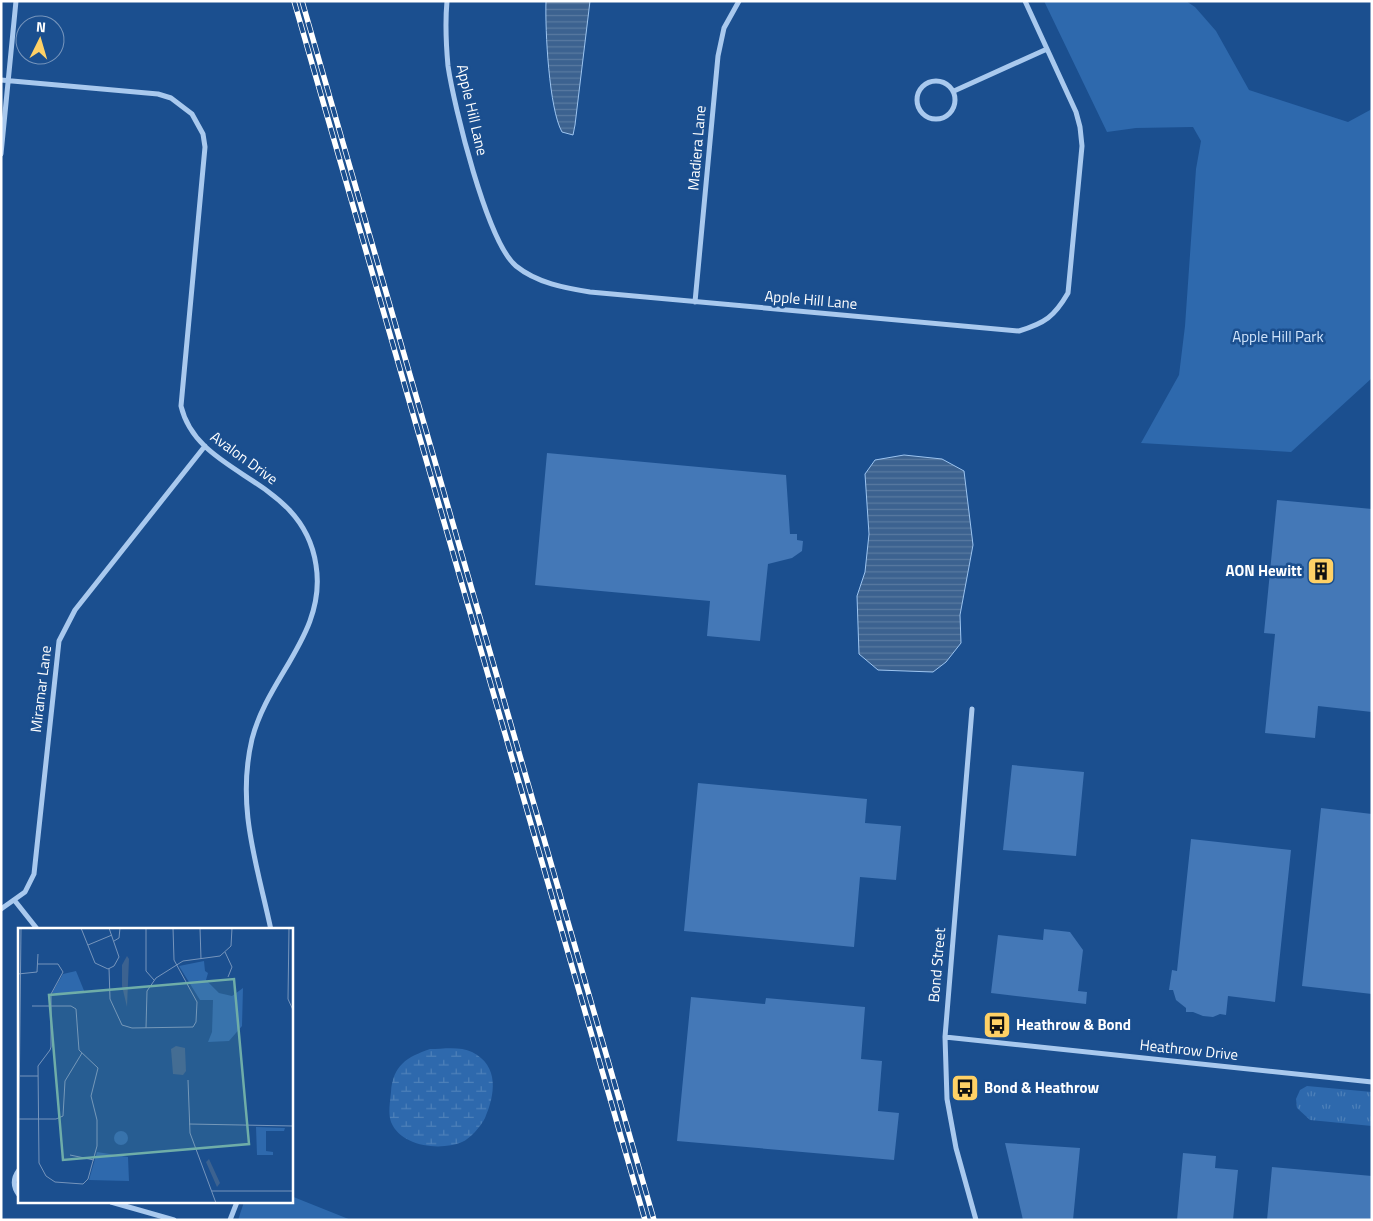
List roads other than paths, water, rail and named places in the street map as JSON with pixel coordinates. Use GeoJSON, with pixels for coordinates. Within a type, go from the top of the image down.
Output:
{"type":"FeatureCollection","features":[{"type":"Feature","properties":{"kind":"street"},"geometry":{"type":"LineString","coordinates":[[1,154],[16,1]]}},
{"type":"Feature","properties":{"kind":"street","name":"Apple Hill Lane"},"geometry":{"type":"LineString","coordinates":[[447,1],[446,41],[449,68],[469,153],[489,222],[504,253],[521,269],[557,286],[590,292],[1005,331],[1019,331],[1049,319],[1068,293],[1082,146],[1076,112],[1025,1]]}},
{"type":"Feature","properties":{"kind":"street","name":"Madiera Lane"},"geometry":{"type":"LineString","coordinates":[[695,302],[718,56],[724,28],[739,1]]}},
{"type":"Feature","properties":{"kind":"street"},"geometry":{"type":"LineString","coordinates":[[954,91],[1047,49]]}},
{"type":"Feature","properties":{"kind":"street","name":"Avalon Drive"},"geometry":{"type":"LineString","coordinates":[[1,80],[158,94],[183,105],[192,114],[203,134],[205,146],[181,406],[188,427],[205,446],[280,499],[296,515],[307,534],[316,564],[315,608],[310,624],[264,707],[253,738],[247,767],[245,803],[247,824],[270,928]]}},
{"type":"Feature","properties":{"kind":"street"},"geometry":{"type":"LineString","coordinates":[[938,80],[944,82],[954,91],[956,103],[950,114],[938,120],[932,119],[921,112],[917,100],[921,88],[926,84],[938,80]]}},
{"type":"Feature","properties":{"kind":"street","name":"Miramar Lane"},"geometry":{"type":"LineString","coordinates":[[1,909],[15,901],[24,892],[34,874],[60,641],[75,610],[205,446]]}},
{"type":"Feature","properties":{"kind":"street","name":"Bond Street"},"geometry":{"type":"LineString","coordinates":[[972,708],[945,1037],[947,1099],[950,1119],[976,1220]]}},
{"type":"Feature","properties":{"kind":"street"},"geometry":{"type":"LineString","coordinates":[[15,901],[36,928]]}},
{"type":"Feature","properties":{"kind":"street","name":"Heathrow Drive"},"geometry":{"type":"LineString","coordinates":[[945,1037],[1372,1082]]}},
{"type":"Feature","properties":{"kind":"street"},"geometry":{"type":"LineString","coordinates":[[18,1172],[14,1179],[14,1185],[18,1193]]}},
{"type":"Feature","properties":{"kind":"street"},"geometry":{"type":"LineString","coordinates":[[118,1204],[174,1220]]}},
{"type":"Feature","properties":{"kind":"street"},"geometry":{"type":"LineString","coordinates":[[230,1220],[235,1204]]}},
{"type":"Feature","properties":{"kind":"railway"},"geometry":{"type":"LineString","coordinates":[[294,1],[645,1220]]}},
{"type":"Feature","properties":{"kind":"railway"},"geometry":{"type":"LineString","coordinates":[[302,1],[654,1220]]}},
{"type":"Feature","properties":{"kind":"place","name":"AON Hewitt"},"geometry":{"type":"Point","coordinates":[1321,571]}},
{"type":"Feature","properties":{"kind":"place","name":"Heathrow & Bond"},"geometry":{"type":"Point","coordinates":[997,1025]}},
{"type":"Feature","properties":{"kind":"place","name":"Bond & Heathrow"},"geometry":{"type":"Point","coordinates":[965,1088]}},
{"type":"Feature","properties":{"kind":"park label","name":"Apple Hill Park"},"geometry":{"type":"Point","coordinates":[1278,337]}}]}
